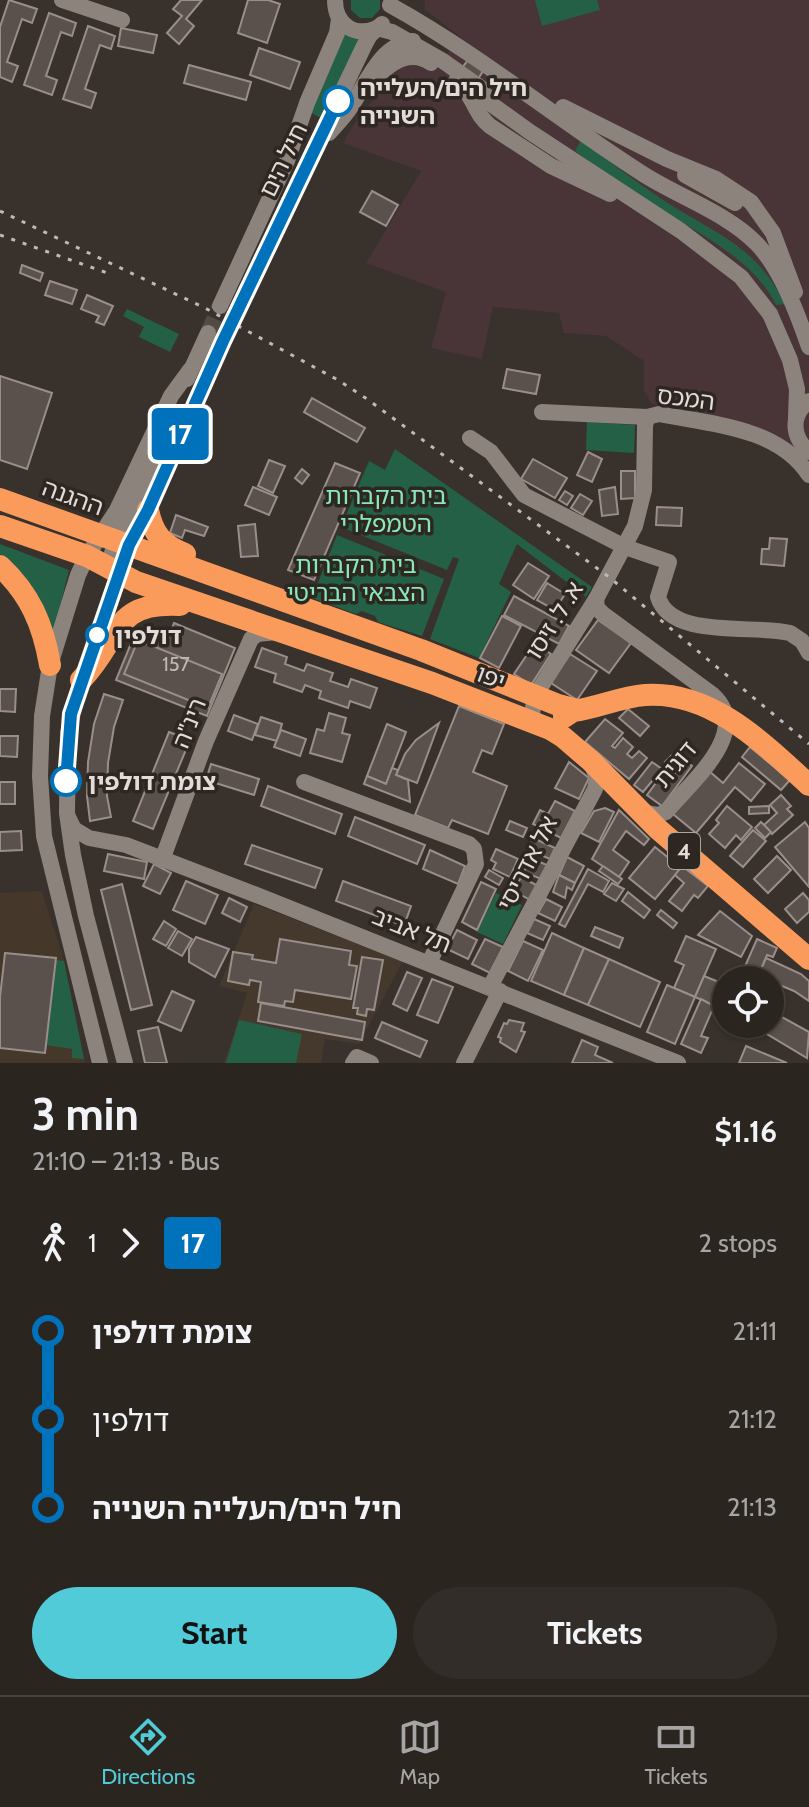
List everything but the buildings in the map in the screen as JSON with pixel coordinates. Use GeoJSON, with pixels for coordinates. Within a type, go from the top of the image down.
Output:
{"type":"FeatureCollection","features":[{"type":"Feature","properties":{"kind":"highway","name":"ההגנה"},"geometry":{"type":"LineString","coordinates":[[0,499],[117,551]]}},
{"type":"Feature","properties":{"kind":"highway"},"geometry":{"type":"LineString","coordinates":[[148,510],[158,537],[170,548],[275,591],[317,615]]}},
{"type":"Feature","properties":{"kind":"highway","name":"4"},"geometry":{"type":"LineString","coordinates":[[0,526],[87,556]]}},
{"type":"Feature","properties":{"kind":"highway"},"geometry":{"type":"LineString","coordinates":[[117,551],[308,624],[406,651],[421,650]]}},
{"type":"Feature","properties":{"kind":"highway","name":"יפו"},"geometry":{"type":"LineString","coordinates":[[87,556],[117,551],[421,650],[577,710]]}},
{"type":"Feature","properties":{"kind":"highway","name":"יפו"},"geometry":{"type":"LineString","coordinates":[[117,551],[226,613],[432,683],[531,720],[563,737],[591,761],[639,812],[809,959]]}},
{"type":"Feature","properties":{"kind":"highway"},"geometry":{"type":"LineString","coordinates":[[0,566],[22,589],[37,614],[50,665]]}},
{"type":"Feature","properties":{"kind":"highway"},"geometry":{"type":"LineString","coordinates":[[81,680],[97,663],[117,629],[139,608],[179,605],[226,613]]}},
{"type":"Feature","properties":{"kind":"highway"},"geometry":{"type":"LineString","coordinates":[[563,737],[563,718],[577,710],[627,697],[657,695],[690,701],[728,719],[767,746],[809,785]]}},
{"type":"Feature","properties":{"kind":"street"},"geometry":{"type":"LineString","coordinates":[[62,0],[122,20]]}},
{"type":"Feature","properties":{"kind":"street"},"geometry":{"type":"LineString","coordinates":[[317,146],[347,112],[384,54],[410,41],[424,38],[424,24],[417,0]]}},
{"type":"Feature","properties":{"kind":"street"},"geometry":{"type":"LineString","coordinates":[[390,1],[643,174],[748,236],[768,257],[803,320]]}},
{"type":"Feature","properties":{"kind":"street","name":"חיל הים"},"geometry":{"type":"LineString","coordinates":[[335,6],[337,33],[228,310],[317,146],[364,46],[388,16],[390,1]]}},
{"type":"Feature","properties":{"kind":"street"},"geometry":{"type":"LineString","coordinates":[[335,6],[352,30],[360,32],[377,28],[410,41],[481,88],[491,104]]}},
{"type":"Feature","properties":{"kind":"street"},"geometry":{"type":"LineString","coordinates":[[458,47],[563,108],[738,192],[757,209],[773,233],[795,292],[809,347]]}},
{"type":"Feature","properties":{"kind":"street"},"geometry":{"type":"LineString","coordinates":[[362,89],[397,60],[414,55],[423,57],[471,95],[491,104],[552,149],[681,231],[741,277],[770,314],[790,360],[797,389],[796,436],[809,452]]}},
{"type":"Feature","properties":{"kind":"street"},"geometry":{"type":"LineString","coordinates":[[471,95],[482,120],[526,151],[576,179],[635,204],[681,231]]}},
{"type":"Feature","properties":{"kind":"street"},"geometry":{"type":"LineString","coordinates":[[526,151],[552,149],[573,142],[569,122]]}},
{"type":"Feature","properties":{"kind":"street"},"geometry":{"type":"LineString","coordinates":[[569,122],[548,127],[552,149],[563,169],[576,179]]}},
{"type":"Feature","properties":{"kind":"street"},"geometry":{"type":"LineString","coordinates":[[100,1063],[44,836],[41,740],[50,665],[78,575],[87,556],[117,551],[148,510],[215,337],[190,370],[181,400],[117,551],[68,733],[67,813],[76,872],[125,1063]]}},
{"type":"Feature","properties":{"kind":"street"},"geometry":{"type":"LineString","coordinates":[[796,417],[809,401]]}},
{"type":"Feature","properties":{"kind":"street","name":"המכס"},"geometry":{"type":"LineString","coordinates":[[542,412],[647,417],[659,414],[756,435],[784,449],[809,475]]}},
{"type":"Feature","properties":{"kind":"street","name":"א. ל. זיסו"},"geometry":{"type":"LineString","coordinates":[[531,720],[535,696],[585,616],[600,606],[641,508],[646,469],[647,417]]}},
{"type":"Feature","properties":{"kind":"street"},"geometry":{"type":"LineString","coordinates":[[470,438],[491,452],[524,495],[625,547],[669,562],[658,597],[665,612],[677,620],[701,625],[784,631],[796,636],[809,653]]}},
{"type":"Feature","properties":{"kind":"street"},"geometry":{"type":"LineString","coordinates":[[600,606],[713,695],[724,707],[728,719]]}},
{"type":"Feature","properties":{"kind":"street","name":"רינ\"ה"},"geometry":{"type":"LineString","coordinates":[[162,860],[206,741],[251,639],[263,632],[284,633]]}},
{"type":"Feature","properties":{"kind":"street","name":"דוגית"},"geometry":{"type":"LineString","coordinates":[[639,812],[658,815],[666,812],[720,748],[728,719]]}},
{"type":"Feature","properties":{"kind":"street","name":"אל אדריסי"},"geometry":{"type":"LineString","coordinates":[[464,1063],[566,838],[595,789],[597,775],[591,761]]}},
{"type":"Feature","properties":{"kind":"street"},"geometry":{"type":"LineString","coordinates":[[304,782],[469,844],[474,849],[476,864],[429,963]]}},
{"type":"Feature","properties":{"kind":"street","name":"תל אביב"},"geometry":{"type":"LineString","coordinates":[[67,813],[74,829],[82,834],[126,845],[678,1063]]}},
{"type":"Feature","properties":{"kind":"street","name":"תל אביב"},"geometry":{"type":"LineString","coordinates":[[76,872],[79,857],[90,846],[126,845]]}},
{"type":"Feature","properties":{"kind":"street"},"geometry":{"type":"LineString","coordinates":[[353,1063],[357,1057],[371,1063]]}},
{"type":"Feature","properties":{"kind":"shaded area"},"geometry":{"type":"Polygon","coordinates":[[[425,0],[809,0],[809,460],[758,428],[652,404],[644,391],[644,361],[606,336],[564,333],[559,313],[493,307],[482,359],[431,348],[446,292],[366,263],[421,171],[343,143],[393,74],[404,66],[414,65],[434,71],[460,37],[424,9],[425,0]]]}},
{"type":"Feature","properties":{"kind":"shaded area"},"geometry":{"type":"Polygon","coordinates":[[[42,891],[64,961],[85,1063],[0,1063],[0,893],[42,891]]]}},
{"type":"Feature","properties":{"kind":"shaded area"},"geometry":{"type":"Polygon","coordinates":[[[254,904],[403,961],[359,1044],[325,1039],[321,1063],[224,1063],[247,993],[219,986],[254,904]]]}},
{"type":"Feature","properties":{"kind":"green space"},"geometry":{"type":"Polygon","coordinates":[[[351,0],[380,0],[380,9],[372,18],[360,18],[351,10],[351,0]]]}},
{"type":"Feature","properties":{"kind":"green space"},"geometry":{"type":"Polygon","coordinates":[[[535,0],[597,0],[600,10],[542,26],[535,0]]]}},
{"type":"Feature","properties":{"kind":"green space"},"geometry":{"type":"Polygon","coordinates":[[[342,30],[362,39],[325,120],[311,113],[342,30]]]}},
{"type":"Feature","properties":{"kind":"green space"},"geometry":{"type":"Polygon","coordinates":[[[581,140],[675,208],[745,252],[773,283],[785,304],[776,305],[766,288],[736,258],[575,151],[581,140]]]}},
{"type":"Feature","properties":{"kind":"green space"},"geometry":{"type":"Polygon","coordinates":[[[127,309],[179,334],[170,352],[139,337],[144,327],[123,316],[127,309]]]}},
{"type":"Feature","properties":{"kind":"green space"},"geometry":{"type":"Polygon","coordinates":[[[587,422],[635,425],[634,453],[586,450],[587,422]]]}},
{"type":"Feature","properties":{"kind":"green space","name":"בית הקברות הטמפלרי"},"geometry":{"type":"Polygon","coordinates":[[[395,449],[592,587],[586,597],[517,544],[499,584],[511,592],[479,658],[430,639],[459,559],[453,557],[447,570],[341,527],[369,461],[385,470],[395,449]]]}},
{"type":"Feature","properties":{"kind":"green space","name":"בית הקברות הצבאי הבריטי"},"geometry":{"type":"Polygon","coordinates":[[[337,535],[386,555],[386,561],[391,566],[400,561],[444,579],[422,636],[378,622],[375,616],[362,611],[356,614],[312,598],[337,535]]]}},
{"type":"Feature","properties":{"kind":"green space"},"geometry":{"type":"Polygon","coordinates":[[[0,544],[69,570],[53,635],[39,600],[19,571],[0,554],[0,544]]]}},
{"type":"Feature","properties":{"kind":"green space"},"geometry":{"type":"Polygon","coordinates":[[[496,893],[522,905],[503,944],[477,932],[496,893]]]}},
{"type":"Feature","properties":{"kind":"green space"},"geometry":{"type":"Polygon","coordinates":[[[56,960],[64,961],[84,1059],[72,1058],[72,1049],[46,1045],[56,960]]]}},
{"type":"Feature","properties":{"kind":"green space"},"geometry":{"type":"Polygon","coordinates":[[[239,1020],[302,1034],[296,1063],[226,1063],[239,1020]]]}},
{"type":"Feature","properties":{"kind":"tunnel"},"geometry":{"type":"LineString","coordinates":[[208,333],[220,306]]}},
{"type":"Feature","properties":{"kind":"tunnel"},"geometry":{"type":"LineString","coordinates":[[223,341],[236,314]]}},
{"type":"Feature","properties":{"kind":"railway"},"geometry":{"type":"LineString","coordinates":[[0,211],[203,307],[367,399],[609,577],[809,744]]}},
{"type":"Feature","properties":{"kind":"railway"},"geometry":{"type":"LineString","coordinates":[[0,235],[113,275]]}},
{"type":"Feature","properties":{"kind":"bus line","name":"17"},"geometry":{"type":"LineString","coordinates":[[66,781],[71,714],[129,545],[338,101]]}},
{"type":"Feature","properties":{"kind":"place","name":"חיל הים/העלייה השנייה"},"geometry":{"type":"Point","coordinates":[338,101]}},
{"type":"Feature","properties":{"kind":"place","name":"דולפין"},"geometry":{"type":"Point","coordinates":[97,635]}},
{"type":"Feature","properties":{"kind":"place","name":"צומת דולפין"},"geometry":{"type":"Point","coordinates":[66,781]}}]}
